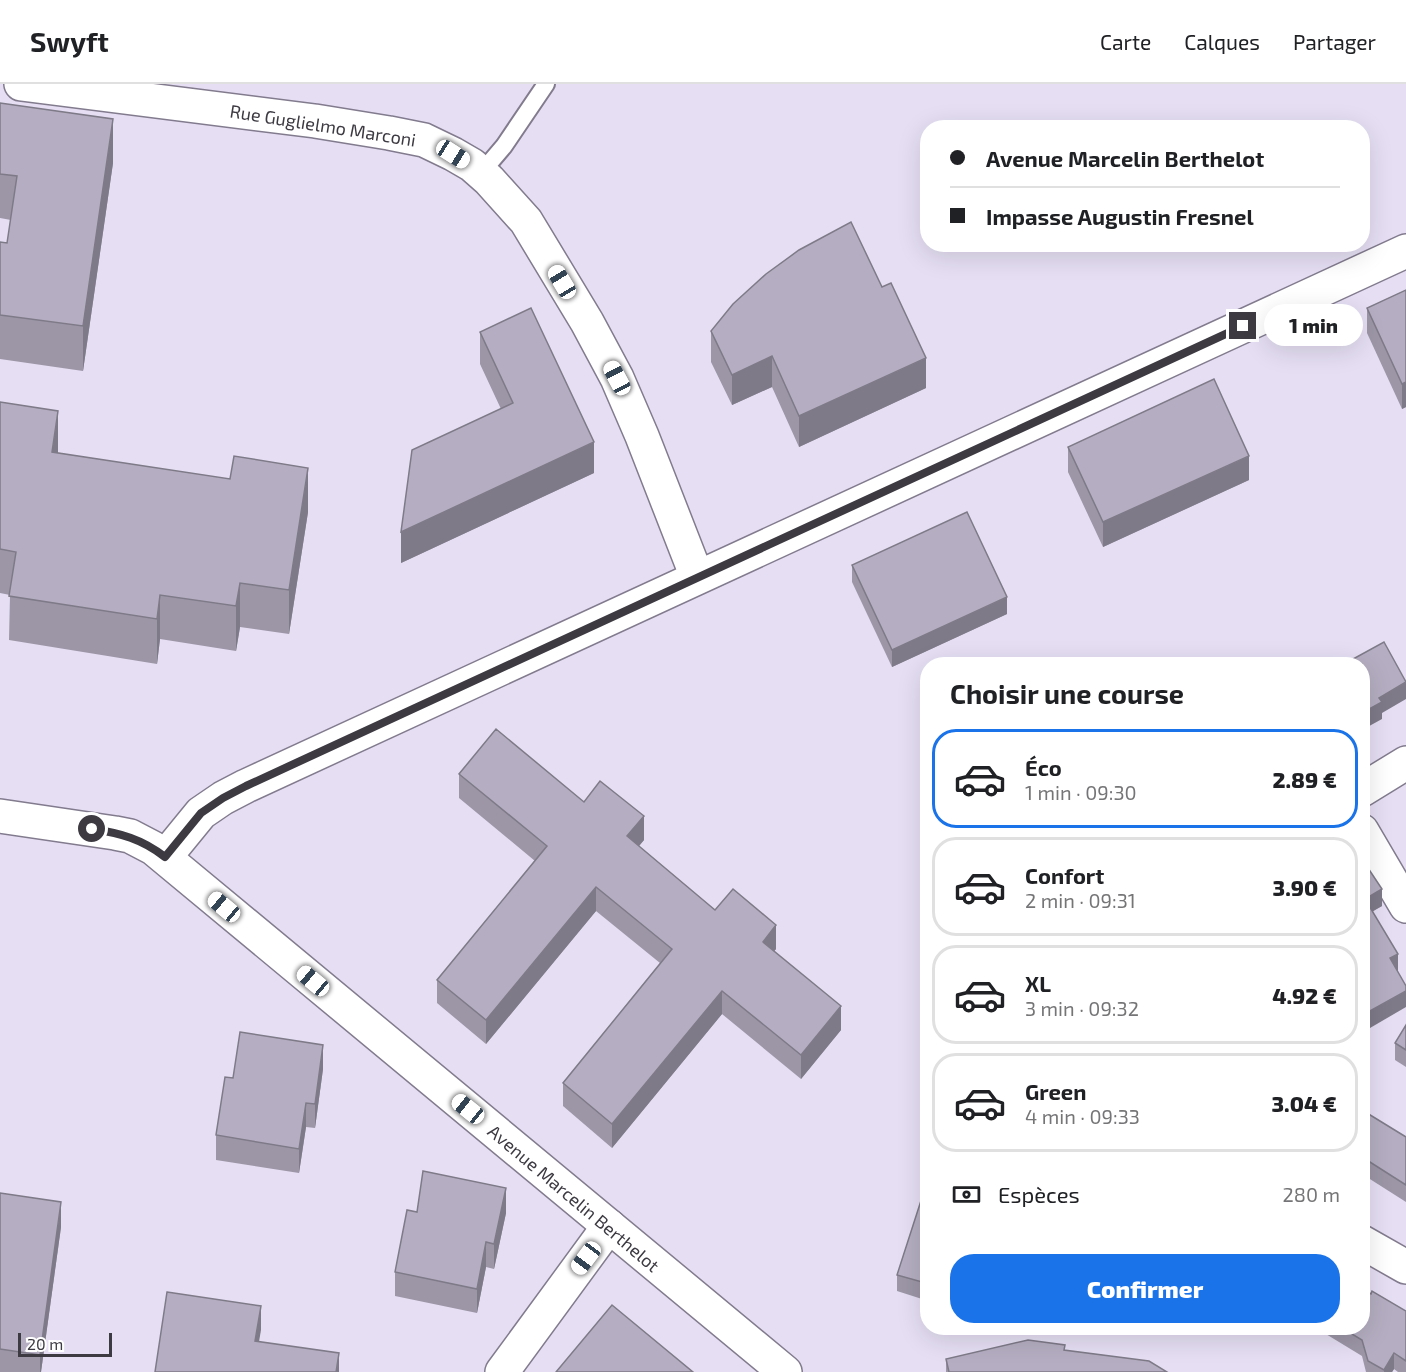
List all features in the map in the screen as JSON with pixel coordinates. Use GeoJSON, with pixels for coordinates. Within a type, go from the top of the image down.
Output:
{"type":"FeatureCollection","features":[{"type":"Feature","properties":{"kind":"street","name":"Rue Guglielmo Marconi"},"geometry":{"type":"LineString","coordinates":[[21,84],[85,88],[388,132],[424,140],[453,154],[481,173],[526,221],[587,322],[617,378],[697,577]]}},
{"type":"Feature","properties":{"kind":"street"},"geometry":{"type":"LineString","coordinates":[[165,857],[201,813],[223,798],[1406,251]]}},
{"type":"Feature","properties":{"kind":"street"},"geometry":{"type":"LineString","coordinates":[[1370,785],[1406,763]]}},
{"type":"Feature","properties":{"kind":"street","name":"Avenue Marcelin Berthelot"},"geometry":{"type":"LineString","coordinates":[[0,816],[115,832],[143,842],[165,857],[785,1372]]}},
{"type":"Feature","properties":{"kind":"street"},"geometry":{"type":"LineString","coordinates":[[1370,845],[1406,906]]}},
{"type":"Feature","properties":{"kind":"street"},"geometry":{"type":"LineString","coordinates":[[502,1372],[609,1226]]}},
{"type":"Feature","properties":{"kind":"street"},"geometry":{"type":"LineString","coordinates":[[1370,1246],[1406,1266]]}},
{"type":"Feature","properties":{"kind":"lane"},"geometry":{"type":"LineString","coordinates":[[481,173],[504,146],[546,84]]}},
{"type":"Feature","properties":{"kind":"building"},"geometry":{"type":"Polygon","coordinates":[[[0,103],[113,119],[83,326],[0,315],[0,242],[7,243],[17,176],[0,174],[0,103]]]}},
{"type":"Feature","properties":{"kind":"building"},"geometry":{"type":"Polygon","coordinates":[[[851,222],[882,287],[891,283],[926,358],[799,416],[772,356],[732,375],[711,331],[733,304],[766,274],[799,250],[851,222]]]}},
{"type":"Feature","properties":{"kind":"building"},"geometry":{"type":"Polygon","coordinates":[[[1406,290],[1406,382],[1402,384],[1367,308],[1406,290]]]}},
{"type":"Feature","properties":{"kind":"building"},"geometry":{"type":"Polygon","coordinates":[[[531,308],[594,442],[401,532],[412,450],[513,403],[480,332],[531,308]]]}},
{"type":"Feature","properties":{"kind":"building"},"geometry":{"type":"Polygon","coordinates":[[[1214,379],[1249,456],[1103,522],[1068,447],[1214,379]]]}},
{"type":"Feature","properties":{"kind":"building"},"geometry":{"type":"Polygon","coordinates":[[[0,402],[58,411],[52,452],[230,479],[234,456],[308,468],[289,590],[240,583],[236,606],[160,595],[157,619],[9,596],[16,552],[0,549],[0,402]]]}},
{"type":"Feature","properties":{"kind":"building"},"geometry":{"type":"Polygon","coordinates":[[[967,512],[1007,597],[892,650],[852,565],[967,512]]]}},
{"type":"Feature","properties":{"kind":"building"},"geometry":{"type":"Polygon","coordinates":[[[1384,642],[1406,682],[1379,698],[1382,702],[1370,709],[1370,657],[1357,657],[1384,642]]]}},
{"type":"Feature","properties":{"kind":"building"},"geometry":{"type":"Polygon","coordinates":[[[496,729],[584,802],[600,781],[644,816],[627,836],[715,910],[733,889],[776,925],[763,942],[841,1006],[801,1055],[722,991],[612,1124],[563,1083],[672,949],[596,887],[486,1020],[437,980],[547,846],[459,774],[496,729]]]}},
{"type":"Feature","properties":{"kind":"building"},"geometry":{"type":"Polygon","coordinates":[[[1370,871],[1382,889],[1370,896],[1370,871]]]}},
{"type":"Feature","properties":{"kind":"building"},"geometry":{"type":"Polygon","coordinates":[[[1370,907],[1398,954],[1390,958],[1406,986],[1406,991],[1370,1011],[1370,907]]]}},
{"type":"Feature","properties":{"kind":"building"},"geometry":{"type":"Polygon","coordinates":[[[1406,1025],[1406,1050],[1395,1043],[1406,1025]]]}},
{"type":"Feature","properties":{"kind":"building"},"geometry":{"type":"Polygon","coordinates":[[[240,1032],[323,1045],[315,1104],[306,1103],[299,1149],[216,1135],[225,1077],[233,1078],[240,1032]]]}},
{"type":"Feature","properties":{"kind":"building"},"geometry":{"type":"Polygon","coordinates":[[[1370,1115],[1406,1137],[1406,1185],[1370,1162],[1370,1115]]]}},
{"type":"Feature","properties":{"kind":"building"},"geometry":{"type":"Polygon","coordinates":[[[423,1171],[506,1188],[494,1244],[486,1242],[477,1289],[395,1272],[407,1210],[417,1212],[423,1171]]]}},
{"type":"Feature","properties":{"kind":"building"},"geometry":{"type":"Polygon","coordinates":[[[0,1193],[61,1202],[40,1355],[0,1349],[0,1193]]]}},
{"type":"Feature","properties":{"kind":"building"},"geometry":{"type":"Polygon","coordinates":[[[920,1204],[920,1281],[897,1275],[920,1204]]]}},
{"type":"Feature","properties":{"kind":"building"},"geometry":{"type":"Polygon","coordinates":[[[1372,1291],[1406,1311],[1406,1361],[1394,1353],[1384,1370],[1368,1361],[1362,1340],[1354,1335],[1370,1335],[1370,1293],[1372,1291]]]}},
{"type":"Feature","properties":{"kind":"building"},"geometry":{"type":"Polygon","coordinates":[[[167,1292],[261,1306],[255,1341],[339,1353],[336,1372],[155,1372],[167,1292]]]}},
{"type":"Feature","properties":{"kind":"building"},"geometry":{"type":"Polygon","coordinates":[[[612,1305],[693,1372],[556,1372],[612,1305]]]}},
{"type":"Feature","properties":{"kind":"building"},"geometry":{"type":"Polygon","coordinates":[[[1028,1340],[1065,1345],[1064,1350],[1149,1361],[1167,1372],[949,1372],[946,1359],[1028,1340]]]}},
{"type":"Feature","properties":{"kind":"route"},"geometry":{"type":"LineString","coordinates":[[92,829],[130,836],[165,857],[201,813],[246,786],[1243,326]]}}]}
